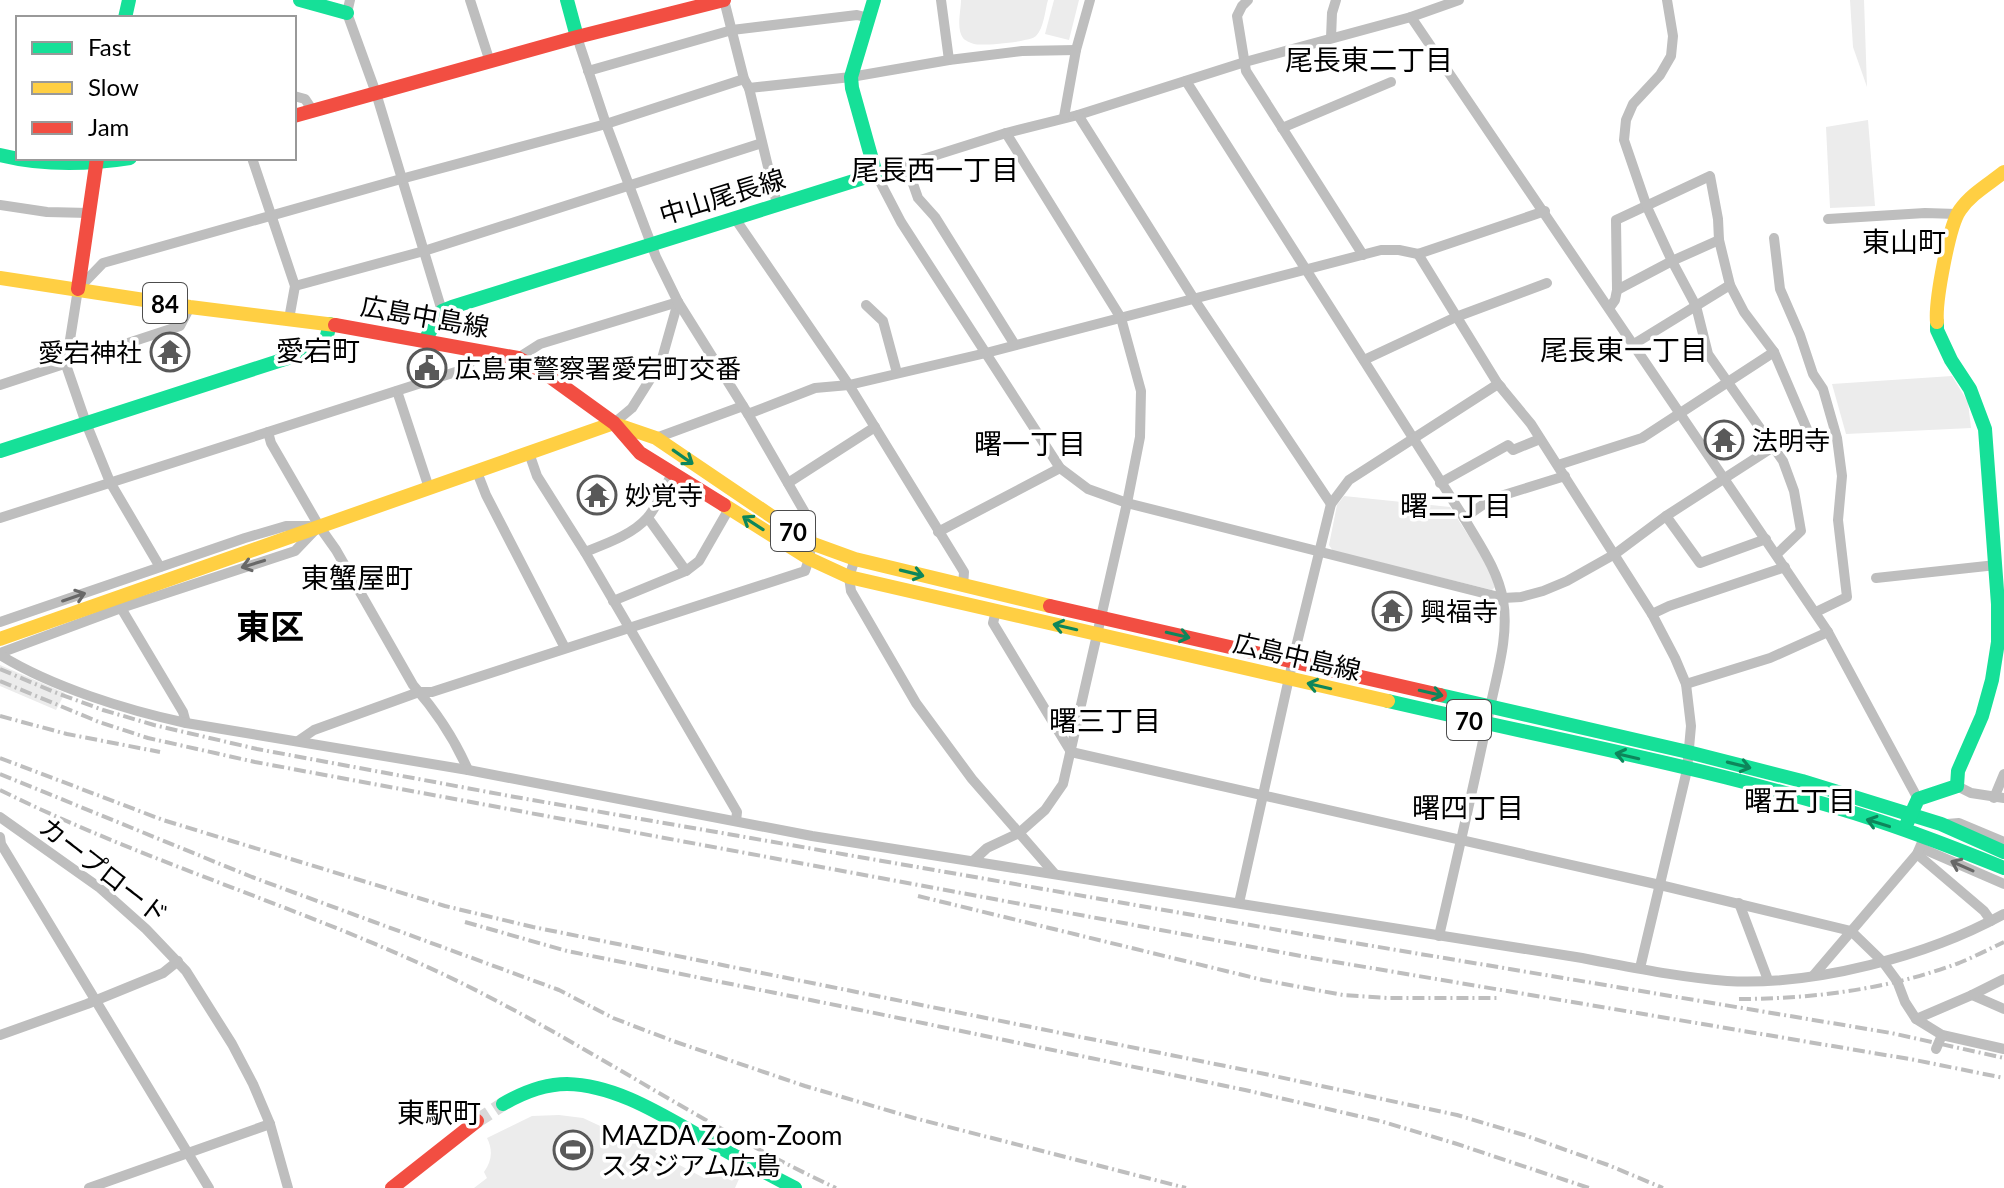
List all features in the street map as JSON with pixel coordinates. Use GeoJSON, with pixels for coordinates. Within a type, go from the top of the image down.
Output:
{"type":"FeatureCollection","features":[{"type":"Feature","properties":{"kind":"main road"},"geometry":{"type":"LineString","coordinates":[[300,0],[349,6]]}},
{"type":"Feature","properties":{"kind":"main road"},"geometry":{"type":"LineString","coordinates":[[567,0],[577,37]]}},
{"type":"Feature","properties":{"kind":"main road"},"geometry":{"type":"LineString","coordinates":[[296,115],[577,37],[724,0]]}},
{"type":"Feature","properties":{"kind":"main road"},"geometry":{"type":"LineString","coordinates":[[874,0],[851,77],[876,174]]}},
{"type":"Feature","properties":{"kind":"main road"},"geometry":{"type":"LineString","coordinates":[[18,160],[46,163],[97,161],[78,289]]}},
{"type":"Feature","properties":{"kind":"main road"},"geometry":{"type":"LineString","coordinates":[[1904,831],[1918,799],[1957,786],[1958,771],[1982,716],[1998,642],[1996,565],[1985,429],[1970,389],[1951,360],[1937,330],[1936,312],[1957,214],[1966,202],[2004,172]]}},
{"type":"Feature","properties":{"kind":"main road","name":"中山尾長線"},"geometry":{"type":"LineString","coordinates":[[442,311],[876,174]]}},
{"type":"Feature","properties":{"kind":"main road","name":"84"},"geometry":{"type":"LineString","coordinates":[[0,278],[190,307],[330,324]]}},
{"type":"Feature","properties":{"kind":"main road"},"geometry":{"type":"LineString","coordinates":[[425,340],[442,311]]}},
{"type":"Feature","properties":{"kind":"main road","name":"広島中島線"},"geometry":{"type":"LineString","coordinates":[[0,451],[316,349],[325,343],[330,324],[475,349],[518,358],[542,371],[614,423],[640,453],[810,559],[849,577],[1797,797],[1904,831],[1921,847],[2004,868]]}},
{"type":"Feature","properties":{"kind":"main road"},"geometry":{"type":"LineString","coordinates":[[0,639],[614,423]]}},
{"type":"Feature","properties":{"kind":"main road","name":"広島中島線"},"geometry":{"type":"LineString","coordinates":[[614,423],[656,438],[811,543],[855,559],[1802,781],[1941,824],[2004,852]]}},
{"type":"Feature","properties":{"kind":"main road"},"geometry":{"type":"LineString","coordinates":[[503,1104],[526,1092],[550,1086],[595,1088],[658,1113],[795,1188]]}},
{"type":"Feature","properties":{"kind":"main road"},"geometry":{"type":"LineString","coordinates":[[392,1188],[477,1121]]}},
{"type":"Feature","properties":{"kind":"street"},"geometry":{"type":"LineString","coordinates":[[470,0],[490,62]]}},
{"type":"Feature","properties":{"kind":"street"},"geometry":{"type":"LineString","coordinates":[[724,0],[777,204]]}},
{"type":"Feature","properties":{"kind":"street"},"geometry":{"type":"LineString","coordinates":[[941,0],[949,60]]}},
{"type":"Feature","properties":{"kind":"street"},"geometry":{"type":"LineString","coordinates":[[1064,117],[1076,50],[1090,0]]}},
{"type":"Feature","properties":{"kind":"street"},"geometry":{"type":"LineString","coordinates":[[1331,38],[1336,0]]}},
{"type":"Feature","properties":{"kind":"street"},"geometry":{"type":"LineString","coordinates":[[1459,0],[1411,17],[1245,62],[876,174],[901,222],[1060,468],[1088,489],[1127,503],[1503,598],[1521,597],[1567,581],[1615,554],[1666,516],[1773,447],[1809,434],[1774,352],[1744,312],[1730,285],[1719,240],[1710,176],[1616,220],[1617,290],[1610,307]]}},
{"type":"Feature","properties":{"kind":"street"},"geometry":{"type":"LineString","coordinates":[[1667,0],[1673,36],[1671,56],[1660,75],[1633,104],[1626,120],[1624,140],[1647,207],[1696,306],[1708,354],[1783,461],[1794,491],[1801,531],[1777,554]]}},
{"type":"Feature","properties":{"kind":"street"},"geometry":{"type":"LineString","coordinates":[[1241,2],[1237,16],[1246,71],[1363,255]]}},
{"type":"Feature","properties":{"kind":"street"},"geometry":{"type":"LineString","coordinates":[[349,6],[442,311]]}},
{"type":"Feature","properties":{"kind":"street"},"geometry":{"type":"LineString","coordinates":[[588,71],[732,30],[857,15],[869,18]]}},
{"type":"Feature","properties":{"kind":"street"},"geometry":{"type":"LineString","coordinates":[[1411,17],[1816,612],[1918,799]]}},
{"type":"Feature","properties":{"kind":"street"},"geometry":{"type":"LineString","coordinates":[[298,741],[314,730],[419,692],[432,692],[805,571],[810,559],[808,518],[746,410],[678,302],[650,244],[577,37]]}},
{"type":"Feature","properties":{"kind":"street"},"geometry":{"type":"LineString","coordinates":[[160,567],[110,482],[66,365],[78,289],[103,263],[747,84],[851,77],[1022,51],[1076,50]]}},
{"type":"Feature","properties":{"kind":"street"},"geometry":{"type":"LineString","coordinates":[[1186,81],[1464,518],[1489,559],[1503,598],[1503,645],[1439,936]]}},
{"type":"Feature","properties":{"kind":"street"},"geometry":{"type":"LineString","coordinates":[[1282,128],[1391,82]]}},
{"type":"Feature","properties":{"kind":"street"},"geometry":{"type":"LineString","coordinates":[[296,97],[305,99],[313,111]]}},
{"type":"Feature","properties":{"kind":"street"},"geometry":{"type":"LineString","coordinates":[[1078,115],[1194,299],[1331,504]]}},
{"type":"Feature","properties":{"kind":"street"},"geometry":{"type":"LineString","coordinates":[[973,861],[987,848],[1019,833],[1045,810],[1063,784],[1140,437],[1141,391],[1121,318],[1006,133]]}},
{"type":"Feature","properties":{"kind":"street"},"geometry":{"type":"LineString","coordinates":[[295,286],[424,251],[762,143]]}},
{"type":"Feature","properties":{"kind":"street"},"geometry":{"type":"LineString","coordinates":[[253,160],[295,286],[289,319]]}},
{"type":"Feature","properties":{"kind":"street"},"geometry":{"type":"LineString","coordinates":[[906,164],[918,198],[935,217],[1015,345]]}},
{"type":"Feature","properties":{"kind":"street"},"geometry":{"type":"LineString","coordinates":[[0,205],[47,212],[89,213]]}},
{"type":"Feature","properties":{"kind":"street"},"geometry":{"type":"LineString","coordinates":[[656,438],[815,388],[849,385],[986,353],[1381,250],[1418,254],[1545,211]]}},
{"type":"Feature","properties":{"kind":"street"},"geometry":{"type":"LineString","coordinates":[[1828,219],[1957,214]]}},
{"type":"Feature","properties":{"kind":"street"},"geometry":{"type":"LineString","coordinates":[[734,217],[849,385],[965,574],[963,586]]}},
{"type":"Feature","properties":{"kind":"street"},"geometry":{"type":"LineString","coordinates":[[1774,238],[1780,289],[1813,374],[1823,389],[1837,438],[1842,476],[1838,520],[1847,597],[1816,612]]}},
{"type":"Feature","properties":{"kind":"street"},"geometry":{"type":"LineString","coordinates":[[1617,290],[1719,240]]}},
{"type":"Feature","properties":{"kind":"street"},"geometry":{"type":"LineString","coordinates":[[1418,254],[1498,384],[1531,424],[1615,554],[1652,614],[1686,684],[1691,726],[1687,770],[1640,968]]}},
{"type":"Feature","properties":{"kind":"street"},"geometry":{"type":"LineString","coordinates":[[1364,360],[1456,317],[1547,283]]}},
{"type":"Feature","properties":{"kind":"street"},"geometry":{"type":"LineString","coordinates":[[1634,344],[1730,285]]}},
{"type":"Feature","properties":{"kind":"street"},"geometry":{"type":"LineString","coordinates":[[518,358],[540,344],[678,302]]}},
{"type":"Feature","properties":{"kind":"street"},"geometry":{"type":"LineString","coordinates":[[614,423],[632,408],[661,362],[678,302]]}},
{"type":"Feature","properties":{"kind":"street"},"geometry":{"type":"LineString","coordinates":[[866,305],[883,321],[897,373]]}},
{"type":"Feature","properties":{"kind":"street"},"geometry":{"type":"LineString","coordinates":[[0,385],[180,326],[190,307]]}},
{"type":"Feature","properties":{"kind":"street"},"geometry":{"type":"LineString","coordinates":[[0,518],[468,368],[475,349]]}},
{"type":"Feature","properties":{"kind":"street"},"geometry":{"type":"LineString","coordinates":[[1558,465],[1642,438],[1774,352]]}},
{"type":"Feature","properties":{"kind":"street"},"geometry":{"type":"LineString","coordinates":[[1239,903],[1331,504],[1349,480],[1498,384]]}},
{"type":"Feature","properties":{"kind":"street"},"geometry":{"type":"LineString","coordinates":[[397,391],[429,488]]}},
{"type":"Feature","properties":{"kind":"street"},"geometry":{"type":"LineString","coordinates":[[788,483],[875,427]]}},
{"type":"Feature","properties":{"kind":"street"},"geometry":{"type":"LineString","coordinates":[[268,432],[271,443],[384,636],[413,685],[462,755],[468,770]]}},
{"type":"Feature","properties":{"kind":"street"},"geometry":{"type":"LineString","coordinates":[[1440,483],[1508,445],[1513,450],[1540,439]]}},
{"type":"Feature","properties":{"kind":"street"},"geometry":{"type":"LineString","coordinates":[[529,453],[537,476],[737,812],[736,821]]}},
{"type":"Feature","properties":{"kind":"street"},"geometry":{"type":"LineString","coordinates":[[938,532],[1060,468]]}},
{"type":"Feature","properties":{"kind":"street"},"geometry":{"type":"LineString","coordinates":[[477,472],[565,648]]}},
{"type":"Feature","properties":{"kind":"street"},"geometry":{"type":"LineString","coordinates":[[585,552],[624,534],[648,518],[672,474]]}},
{"type":"Feature","properties":{"kind":"street"},"geometry":{"type":"LineString","coordinates":[[1464,518],[1491,499],[1565,476]]}},
{"type":"Feature","properties":{"kind":"street"},"geometry":{"type":"LineString","coordinates":[[613,601],[686,571],[699,561],[730,507]]}},
{"type":"Feature","properties":{"kind":"street"},"geometry":{"type":"LineString","coordinates":[[1666,516],[1700,563],[1766,539]]}},
{"type":"Feature","properties":{"kind":"street"},"geometry":{"type":"LineString","coordinates":[[648,518],[686,571]]}},
{"type":"Feature","properties":{"kind":"street"},"geometry":{"type":"LineString","coordinates":[[0,622],[286,526],[319,526]]}},
{"type":"Feature","properties":{"kind":"street"},"geometry":{"type":"LineString","coordinates":[[0,654],[121,608],[295,551],[319,526]]}},
{"type":"Feature","properties":{"kind":"street"},"geometry":{"type":"LineString","coordinates":[[855,559],[849,577],[851,591],[916,703],[972,779],[1054,873]]}},
{"type":"Feature","properties":{"kind":"street"},"geometry":{"type":"LineString","coordinates":[[1876,578],[1996,565]]}},
{"type":"Feature","properties":{"kind":"street"},"geometry":{"type":"LineString","coordinates":[[1652,614],[1785,567]]}},
{"type":"Feature","properties":{"kind":"street"},"geometry":{"type":"LineString","coordinates":[[121,608],[183,712],[186,723]]}},
{"type":"Feature","properties":{"kind":"street"},"geometry":{"type":"LineString","coordinates":[[996,611],[993,623],[1071,752],[1851,931],[1883,962],[1897,981],[1916,1019],[1942,1035],[2004,1049]]}},
{"type":"Feature","properties":{"kind":"street"},"geometry":{"type":"LineString","coordinates":[[1686,684],[1770,658],[1828,632]]}},
{"type":"Feature","properties":{"kind":"street"},"geometry":{"type":"LineString","coordinates":[[0,654],[22,668],[61,684],[151,716],[186,723],[468,770],[812,836],[1684,977],[1730,981],[1813,977],[1883,962],[2004,914]]}},
{"type":"Feature","properties":{"kind":"street"},"geometry":{"type":"LineString","coordinates":[[1957,786],[1971,793],[1999,798],[2004,774]]}},
{"type":"Feature","properties":{"kind":"street","name":"カープロード"},"geometry":{"type":"LineString","coordinates":[[0,818],[100,888],[146,929],[186,971],[253,1084],[270,1124],[288,1188]]}},
{"type":"Feature","properties":{"kind":"street"},"geometry":{"type":"LineString","coordinates":[[1941,824],[1959,823],[2004,842]]}},
{"type":"Feature","properties":{"kind":"street"},"geometry":{"type":"LineString","coordinates":[[0,837],[0,844],[209,1188]]}},
{"type":"Feature","properties":{"kind":"street"},"geometry":{"type":"LineString","coordinates":[[1921,847],[2004,884]]}},
{"type":"Feature","properties":{"kind":"street"},"geometry":{"type":"LineString","coordinates":[[1921,847],[1991,921]]}},
{"type":"Feature","properties":{"kind":"street"},"geometry":{"type":"LineString","coordinates":[[1813,977],[1921,847]]}},
{"type":"Feature","properties":{"kind":"street"},"geometry":{"type":"LineString","coordinates":[[1739,903],[1768,980]]}},
{"type":"Feature","properties":{"kind":"street"},"geometry":{"type":"LineString","coordinates":[[0,1035],[163,973],[178,961]]}},
{"type":"Feature","properties":{"kind":"street"},"geometry":{"type":"LineString","coordinates":[[1916,1019],[2004,979]]}},
{"type":"Feature","properties":{"kind":"street"},"geometry":{"type":"LineString","coordinates":[[1972,995],[2004,1009]]}},
{"type":"Feature","properties":{"kind":"street"},"geometry":{"type":"LineString","coordinates":[[1936,1049],[1942,1035]]}},
{"type":"Feature","properties":{"kind":"street"},"geometry":{"type":"LineString","coordinates":[[89,1188],[270,1124]]}},
{"type":"Feature","properties":{"kind":"shaded area"},"geometry":{"type":"Polygon","coordinates":[[[961,0],[1048,0],[1043,24],[1036,36],[1016,42],[974,44],[966,41],[961,34],[961,0]]]}},
{"type":"Feature","properties":{"kind":"shaded area"},"geometry":{"type":"Polygon","coordinates":[[[1054,0],[1079,0],[1069,40],[1045,34],[1054,0]]]}},
{"type":"Feature","properties":{"kind":"shaded area"},"geometry":{"type":"Polygon","coordinates":[[[1850,0],[1864,0],[1867,87],[1853,47],[1850,0]]]}},
{"type":"Feature","properties":{"kind":"shaded area"},"geometry":{"type":"Polygon","coordinates":[[[1868,120],[1875,206],[1830,208],[1826,127],[1868,120]]]}},
{"type":"Feature","properties":{"kind":"shaded area"},"geometry":{"type":"Polygon","coordinates":[[[1952,376],[1968,402],[1971,428],[1846,434],[1832,384],[1952,376]]]}},
{"type":"Feature","properties":{"kind":"shaded area"},"geometry":{"type":"Polygon","coordinates":[[[1344,496],[1450,507],[1486,563],[1495,587],[1492,590],[1333,551],[1329,545],[1337,505],[1344,496]]]}},
{"type":"Feature","properties":{"kind":"shaded area"},"geometry":{"type":"Polygon","coordinates":[[[0,665],[65,693],[56,710],[0,686],[0,665]]]}},
{"type":"Feature","properties":{"kind":"shaded area","name":"MAZDA Zoom-Zoom スタジアム広島"},"geometry":{"type":"Polygon","coordinates":[[[532,1116],[583,1118],[611,1131],[645,1138],[658,1146],[655,1152],[704,1178],[712,1165],[739,1179],[735,1188],[474,1188],[487,1178],[484,1172],[491,1151],[487,1138],[532,1116]]]}},
{"type":"Feature","properties":{"kind":"tunnel"},"geometry":{"type":"LineString","coordinates":[[477,1121],[503,1104]]}},
{"type":"Feature","properties":{"kind":"railway"},"geometry":{"type":"LineString","coordinates":[[0,669],[103,710],[257,749],[1319,937],[1891,1033],[2004,1058]]}},
{"type":"Feature","properties":{"kind":"railway"},"geometry":{"type":"LineString","coordinates":[[0,681],[99,722],[148,738],[255,762],[1312,958],[1915,1060],[2004,1078]]}},
{"type":"Feature","properties":{"kind":"railway"},"geometry":{"type":"LineString","coordinates":[[0,716],[67,734],[160,752]]}},
{"type":"Feature","properties":{"kind":"railway"},"geometry":{"type":"LineString","coordinates":[[0,758],[163,820],[445,906],[533,927],[1457,1115],[1524,1135],[1663,1188]]}},
{"type":"Feature","properties":{"kind":"railway"},"geometry":{"type":"LineString","coordinates":[[0,774],[252,877],[559,990],[613,1018],[673,1041],[805,1086],[914,1118],[1186,1188]]}},
{"type":"Feature","properties":{"kind":"railway"},"geometry":{"type":"LineString","coordinates":[[0,790],[110,840],[336,928],[447,976],[545,1027],[738,1138],[836,1188]]}},
{"type":"Feature","properties":{"kind":"railway"},"geometry":{"type":"LineString","coordinates":[[918,896],[1263,980],[1343,995],[1499,998]]}},
{"type":"Feature","properties":{"kind":"railway"},"geometry":{"type":"LineString","coordinates":[[465,922],[567,951],[1245,1090],[1380,1121],[1589,1188]]}},
{"type":"Feature","properties":{"kind":"railway"},"geometry":{"type":"LineString","coordinates":[[1739,999],[1850,991],[1906,980],[1959,963],[2004,942]]}},
{"type":"Feature","properties":{"kind":"traffic: fast"},"geometry":{"type":"LineString","coordinates":[[125,16],[129,0]]}},
{"type":"Feature","properties":{"kind":"traffic: fast"},"geometry":{"type":"LineString","coordinates":[[300,0],[347,13]]}},
{"type":"Feature","properties":{"kind":"traffic: fast"},"geometry":{"type":"LineString","coordinates":[[567,0],[577,37]]}},
{"type":"Feature","properties":{"kind":"traffic: fast"},"geometry":{"type":"LineString","coordinates":[[425,340],[442,311],[452,307],[876,174],[851,77],[874,0]]}},
{"type":"Feature","properties":{"kind":"traffic: fast"},"geometry":{"type":"LineString","coordinates":[[0,155],[16,158]]}},
{"type":"Feature","properties":{"kind":"traffic: fast"},"geometry":{"type":"LineString","coordinates":[[28,160],[65,163],[114,160]]}},
{"type":"Feature","properties":{"kind":"traffic: fast"},"geometry":{"type":"LineString","coordinates":[[1907,823],[1918,799],[1957,786],[1958,771],[1982,716],[1998,642],[1985,429],[1970,389],[1951,360],[1937,330],[1937,322]]}},
{"type":"Feature","properties":{"kind":"traffic: fast"},"geometry":{"type":"LineString","coordinates":[[0,451],[316,349],[325,343],[330,324]]}},
{"type":"Feature","properties":{"kind":"traffic: fast"},"geometry":{"type":"LineString","coordinates":[[1440,695],[1802,781],[1941,824],[2004,852]]}},
{"type":"Feature","properties":{"kind":"traffic: fast"},"geometry":{"type":"LineString","coordinates":[[1388,701],[1635,756],[1819,802],[1942,843],[2004,868]]}},
{"type":"Feature","properties":{"kind":"traffic: fast"},"geometry":{"type":"LineString","coordinates":[[503,1104],[526,1093],[567,1084],[621,1095],[795,1188]]}},
{"type":"Feature","properties":{"kind":"traffic: slow"},"geometry":{"type":"LineString","coordinates":[[1937,322],[1944,264],[1956,218],[1969,199],[2004,172]]}},
{"type":"Feature","properties":{"kind":"traffic: slow"},"geometry":{"type":"LineString","coordinates":[[0,278],[335,325]]}},
{"type":"Feature","properties":{"kind":"traffic: slow"},"geometry":{"type":"LineString","coordinates":[[0,639],[614,423]]}},
{"type":"Feature","properties":{"kind":"traffic: slow"},"geometry":{"type":"LineString","coordinates":[[615,424],[656,438],[811,543],[855,559],[1050,606]]}},
{"type":"Feature","properties":{"kind":"traffic: slow"},"geometry":{"type":"LineString","coordinates":[[724,505],[810,559],[849,577],[1388,701]]}},
{"type":"Feature","properties":{"kind":"traffic: jam"},"geometry":{"type":"LineString","coordinates":[[296,115],[577,37],[724,0]]}},
{"type":"Feature","properties":{"kind":"traffic: jam"},"geometry":{"type":"LineString","coordinates":[[78,289],[97,160]]}},
{"type":"Feature","properties":{"kind":"traffic: jam"},"geometry":{"type":"LineString","coordinates":[[335,325],[518,358],[542,371],[614,423],[640,453],[724,505]]}},
{"type":"Feature","properties":{"kind":"traffic: jam"},"geometry":{"type":"LineString","coordinates":[[1050,606],[1440,695]]}},
{"type":"Feature","properties":{"kind":"traffic: jam"},"geometry":{"type":"LineString","coordinates":[[392,1188],[477,1121]]}},
{"type":"Feature","properties":{"kind":"place","name":"愛宕神社"},"geometry":{"type":"Point","coordinates":[170,352]}},
{"type":"Feature","properties":{"kind":"place","name":"広島東警察署愛宕町交番"},"geometry":{"type":"Point","coordinates":[427,368]}},
{"type":"Feature","properties":{"kind":"place","name":"法明寺"},"geometry":{"type":"Point","coordinates":[1724,440]}},
{"type":"Feature","properties":{"kind":"place","name":"妙覚寺"},"geometry":{"type":"Point","coordinates":[597,495]}},
{"type":"Feature","properties":{"kind":"place","name":"興福寺"},"geometry":{"type":"Point","coordinates":[1392,611]}},
{"type":"Feature","properties":{"kind":"place","name":"MAZDA Zoom-Zoom スタジアム広島"},"geometry":{"type":"Point","coordinates":[573,1150]}},
{"type":"Feature","properties":{"kind":"district","name":"尾長東二丁目"},"geometry":{"type":"Point","coordinates":[1369,59]}},
{"type":"Feature","properties":{"kind":"district","name":"尾長西一丁目"},"geometry":{"type":"Point","coordinates":[935,169]}},
{"type":"Feature","properties":{"kind":"district","name":"東山町"},"geometry":{"type":"Point","coordinates":[1904,241]}},
{"type":"Feature","properties":{"kind":"district","name":"尾長東一丁目"},"geometry":{"type":"Point","coordinates":[1624,349]}},
{"type":"Feature","properties":{"kind":"district","name":"愛宕町"},"geometry":{"type":"Point","coordinates":[318,350]}},
{"type":"Feature","properties":{"kind":"district","name":"曙一丁目"},"geometry":{"type":"Point","coordinates":[1030,443]}},
{"type":"Feature","properties":{"kind":"district","name":"曙二丁目"},"geometry":{"type":"Point","coordinates":[1456,505]}},
{"type":"Feature","properties":{"kind":"district","name":"東蟹屋町"},"geometry":{"type":"Point","coordinates":[357,577]}},
{"type":"Feature","properties":{"kind":"district","name":"東区"},"geometry":{"type":"Point","coordinates":[270,625]}},
{"type":"Feature","properties":{"kind":"district","name":"曙三丁目"},"geometry":{"type":"Point","coordinates":[1105,720]}},
{"type":"Feature","properties":{"kind":"district","name":"曙五丁目"},"geometry":{"type":"Point","coordinates":[1800,800]}},
{"type":"Feature","properties":{"kind":"district","name":"曙四丁目"},"geometry":{"type":"Point","coordinates":[1468,807]}},
{"type":"Feature","properties":{"kind":"district","name":"東駅町"},"geometry":{"type":"Point","coordinates":[439,1112]}}]}
